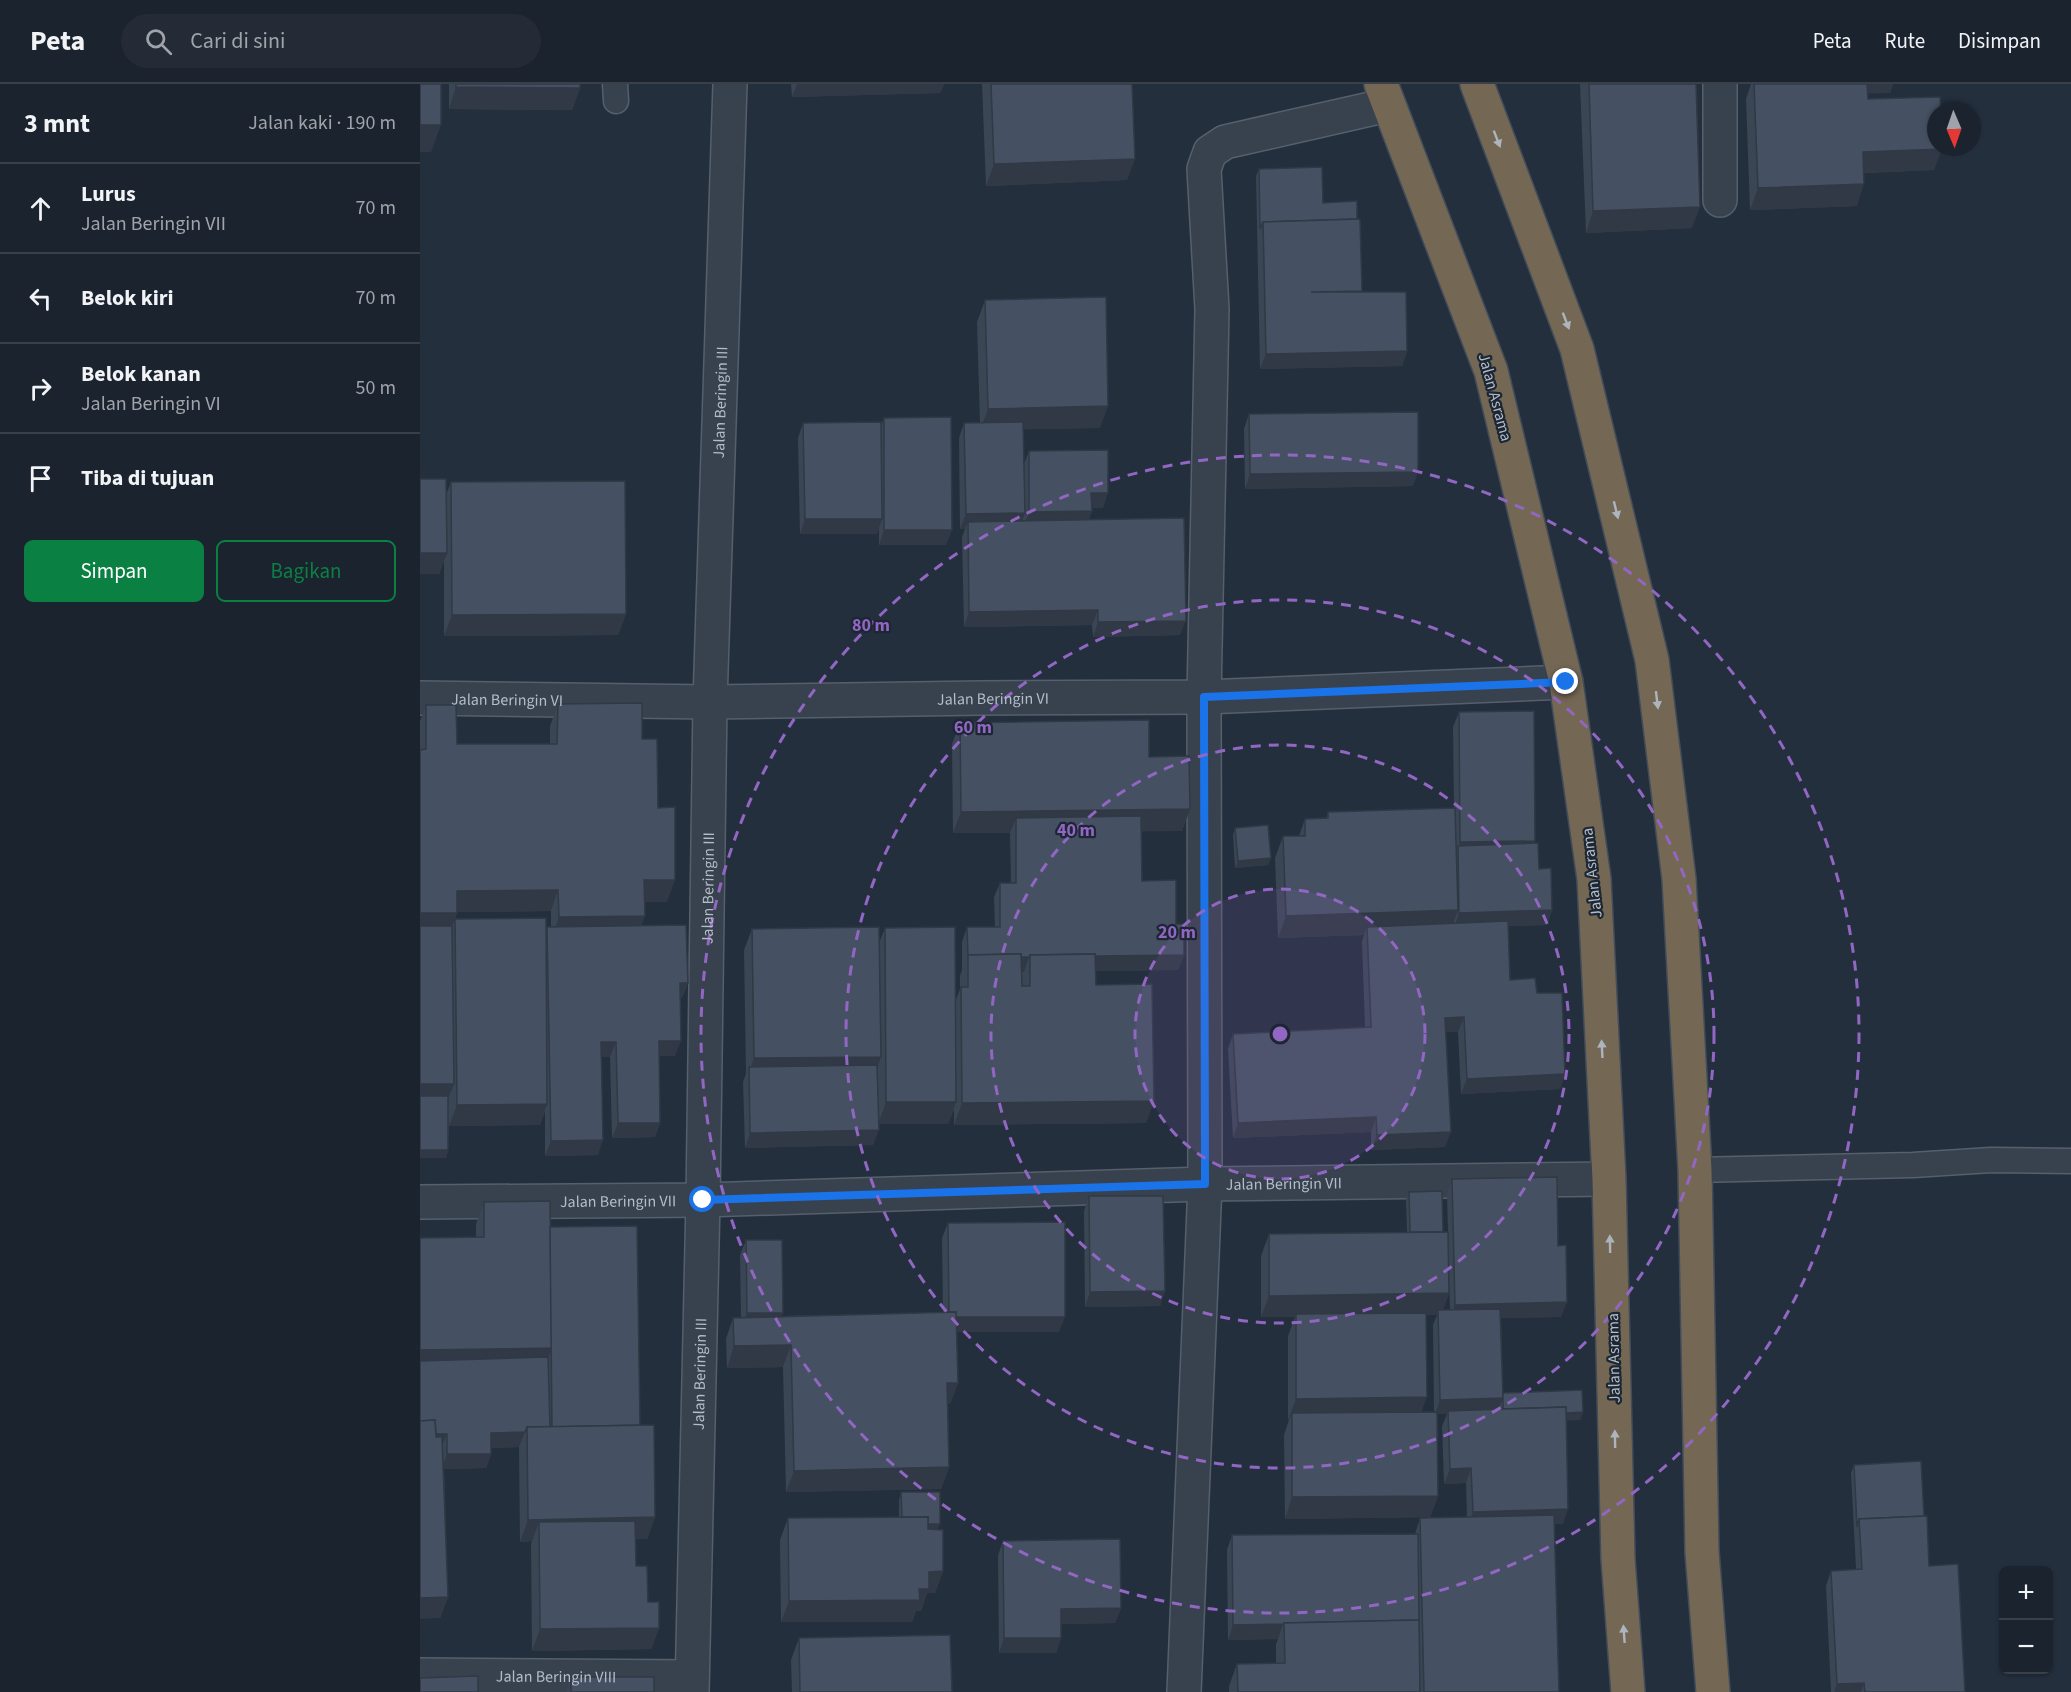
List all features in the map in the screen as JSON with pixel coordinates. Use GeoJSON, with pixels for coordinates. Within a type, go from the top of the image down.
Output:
{"type":"FeatureCollection","features":[{"type":"Feature","properties":{"kind":"highway"},"geometry":{"type":"LineString","coordinates":[[1477,84],[1577,349],[1652,660],[1679,879],[1695,1170],[1702,1552],[1713,1692]]}},
{"type":"Feature","properties":{"kind":"highway","name":"Jalan Asrama"},"geometry":{"type":"LineString","coordinates":[[1384,94],[1491,371],[1566,682],[1594,879],[1609,1179],[1618,1559],[1628,1692]]}},
{"type":"Feature","properties":{"kind":"street","name":"Jalan Beringin III"},"geometry":{"type":"LineString","coordinates":[[692,1684],[703,1200],[710,702],[730,84]]}},
{"type":"Feature","properties":{"kind":"street"},"geometry":{"type":"LineString","coordinates":[[1720,84],[1720,200]]}},
{"type":"Feature","properties":{"kind":"street"},"geometry":{"type":"LineString","coordinates":[[1184,1692],[1205,1184],[1204,697],[1212,309],[1204,170],[1210,152],[1225,141],[1384,94]]}},
{"type":"Feature","properties":{"kind":"street","name":"Jalan Beringin VI"},"geometry":{"type":"LineString","coordinates":[[420,698],[710,702],[1204,697],[1566,682]]}},
{"type":"Feature","properties":{"kind":"street","name":"Jalan Beringin VII"},"geometry":{"type":"LineString","coordinates":[[420,1202],[703,1200],[1205,1184],[1609,1179]]}},
{"type":"Feature","properties":{"kind":"street","name":"Jalan Beringin VIII"},"geometry":{"type":"LineString","coordinates":[[420,1676],[692,1684]]}},
{"type":"Feature","properties":{"kind":"lane"},"geometry":{"type":"LineString","coordinates":[[1695,1170],[1912,1165],[1991,1160],[2071,1161]]}},
{"type":"Feature","properties":{"kind":"building"},"geometry":{"type":"Polygon","coordinates":[[[420,84],[441,84],[441,125],[420,125],[420,84]]]}},
{"type":"Feature","properties":{"kind":"building"},"geometry":{"type":"Polygon","coordinates":[[[456,84],[580,84],[580,88],[456,87],[456,84]]]}},
{"type":"Feature","properties":{"kind":"building"},"geometry":{"type":"Polygon","coordinates":[[[991,84],[1132,84],[1135,159],[994,164],[991,84]]]}},
{"type":"Feature","properties":{"kind":"building"},"geometry":{"type":"Polygon","coordinates":[[[1589,84],[1696,84],[1700,207],[1593,211],[1589,84]]]}},
{"type":"Feature","properties":{"kind":"building"},"geometry":{"type":"Polygon","coordinates":[[[1754,84],[1867,84],[1868,99],[1940,97],[1940,102],[1927,102],[1927,150],[1863,152],[1864,184],[1758,188],[1754,84]]]}},
{"type":"Feature","properties":{"kind":"building"},"geometry":{"type":"Polygon","coordinates":[[[1322,167],[1323,203],[1357,201],[1357,219],[1263,222],[1260,229],[1259,169],[1322,167]]]}},
{"type":"Feature","properties":{"kind":"building"},"geometry":{"type":"Polygon","coordinates":[[[1360,219],[1362,291],[1311,292],[1406,292],[1407,351],[1266,354],[1263,222],[1360,219]]]}},
{"type":"Feature","properties":{"kind":"building"},"geometry":{"type":"Polygon","coordinates":[[[1106,297],[1108,406],[988,409],[985,300],[1106,297]]]}},
{"type":"Feature","properties":{"kind":"building"},"geometry":{"type":"Polygon","coordinates":[[[1418,412],[1418,472],[1250,474],[1249,414],[1418,412]]]}},
{"type":"Feature","properties":{"kind":"building"},"geometry":{"type":"Polygon","coordinates":[[[951,417],[952,530],[884,530],[884,418],[951,417]]]}},
{"type":"Feature","properties":{"kind":"building"},"geometry":{"type":"Polygon","coordinates":[[[881,422],[882,519],[805,519],[803,423],[881,422]]]}},
{"type":"Feature","properties":{"kind":"building"},"geometry":{"type":"Polygon","coordinates":[[[1023,422],[1025,513],[966,514],[964,423],[1023,422]]]}},
{"type":"Feature","properties":{"kind":"building"},"geometry":{"type":"Polygon","coordinates":[[[1108,450],[1108,493],[1091,493],[1092,511],[1029,512],[1029,451],[1108,450]]]}},
{"type":"Feature","properties":{"kind":"building"},"geometry":{"type":"Polygon","coordinates":[[[420,479],[446,479],[447,553],[420,553],[420,479]]]}},
{"type":"Feature","properties":{"kind":"building"},"geometry":{"type":"Polygon","coordinates":[[[625,481],[626,614],[452,615],[451,482],[625,481]]]}},
{"type":"Feature","properties":{"kind":"building"},"geometry":{"type":"Polygon","coordinates":[[[1184,518],[1186,621],[1098,622],[1098,610],[969,612],[968,522],[1184,518]]]}},
{"type":"Feature","properties":{"kind":"building"},"geometry":{"type":"Polygon","coordinates":[[[642,703],[642,739],[657,739],[658,808],[675,807],[675,880],[644,880],[645,916],[559,917],[558,890],[457,891],[457,913],[420,913],[420,750],[426,749],[426,705],[456,705],[457,744],[557,744],[558,704],[642,703]]]}},
{"type":"Feature","properties":{"kind":"building"},"geometry":{"type":"Polygon","coordinates":[[[1534,711],[1535,841],[1460,842],[1459,712],[1534,711]]]}},
{"type":"Feature","properties":{"kind":"building"},"geometry":{"type":"Polygon","coordinates":[[[1149,720],[1149,757],[1189,756],[1190,809],[961,812],[960,723],[1149,720]]]}},
{"type":"Feature","properties":{"kind":"building"},"geometry":{"type":"Polygon","coordinates":[[[1455,808],[1458,910],[1286,916],[1283,836],[1305,836],[1305,819],[1328,818],[1328,812],[1455,808]]]}},
{"type":"Feature","properties":{"kind":"building"},"geometry":{"type":"Polygon","coordinates":[[[1141,816],[1142,881],[1176,880],[1176,924],[1184,924],[1184,955],[1095,956],[1095,954],[1021,957],[1021,954],[968,955],[968,957],[967,927],[1000,927],[1000,883],[1016,883],[1016,818],[1141,816]]]}},
{"type":"Feature","properties":{"kind":"building"},"geometry":{"type":"Polygon","coordinates":[[[1268,825],[1271,858],[1238,861],[1235,828],[1268,825]]]}},
{"type":"Feature","properties":{"kind":"building"},"geometry":{"type":"Polygon","coordinates":[[[1538,843],[1539,869],[1551,868],[1552,910],[1459,913],[1458,846],[1538,843]]]}},
{"type":"Feature","properties":{"kind":"building"},"geometry":{"type":"Polygon","coordinates":[[[546,918],[547,1104],[457,1105],[455,919],[546,918]]]}},
{"type":"Feature","properties":{"kind":"building"},"geometry":{"type":"Polygon","coordinates":[[[1508,921],[1510,980],[1535,978],[1537,993],[1562,993],[1565,1074],[1467,1079],[1464,1017],[1445,1018],[1451,1132],[1377,1135],[1376,1117],[1238,1123],[1233,1034],[1371,1027],[1367,927],[1508,921]]]}},
{"type":"Feature","properties":{"kind":"building"},"geometry":{"type":"Polygon","coordinates":[[[686,925],[688,983],[680,983],[681,1041],[659,1041],[660,1123],[618,1123],[616,1042],[601,1042],[603,1140],[551,1141],[547,927],[686,925]]]}},
{"type":"Feature","properties":{"kind":"building"},"geometry":{"type":"Polygon","coordinates":[[[420,926],[452,926],[454,1084],[420,1084],[420,926]]]}},
{"type":"Feature","properties":{"kind":"building"},"geometry":{"type":"Polygon","coordinates":[[[879,927],[881,1057],[754,1058],[752,929],[879,927]]]}},
{"type":"Feature","properties":{"kind":"building"},"geometry":{"type":"Polygon","coordinates":[[[955,927],[956,1102],[886,1102],[885,928],[955,927]]]}},
{"type":"Feature","properties":{"kind":"building"},"geometry":{"type":"Polygon","coordinates":[[[1021,954],[1022,986],[1030,986],[1030,955],[1095,954],[1096,985],[1152,984],[1154,1101],[962,1103],[961,987],[968,987],[968,955],[1021,954]]]}},
{"type":"Feature","properties":{"kind":"building"},"geometry":{"type":"Polygon","coordinates":[[[877,1065],[879,1130],[750,1133],[749,1067],[877,1065]]]}},
{"type":"Feature","properties":{"kind":"building"},"geometry":{"type":"Polygon","coordinates":[[[420,1096],[448,1096],[448,1150],[420,1150],[420,1096]]]}},
{"type":"Feature","properties":{"kind":"building"},"geometry":{"type":"Polygon","coordinates":[[[1557,1177],[1558,1246],[1566,1245],[1567,1302],[1455,1305],[1452,1179],[1557,1177]]]}},
{"type":"Feature","properties":{"kind":"building"},"geometry":{"type":"Polygon","coordinates":[[[1442,1191],[1443,1232],[1410,1232],[1409,1192],[1442,1191]]]}},
{"type":"Feature","properties":{"kind":"building"},"geometry":{"type":"Polygon","coordinates":[[[1089,1196],[1163,1196],[1165,1291],[1090,1292],[1089,1196]]]}},
{"type":"Feature","properties":{"kind":"building"},"geometry":{"type":"Polygon","coordinates":[[[550,1201],[552,1348],[420,1350],[420,1238],[484,1237],[484,1202],[550,1201]]]}},
{"type":"Feature","properties":{"kind":"building"},"geometry":{"type":"Polygon","coordinates":[[[1065,1222],[1065,1317],[956,1317],[956,1312],[949,1312],[948,1223],[1065,1222]]]}},
{"type":"Feature","properties":{"kind":"building"},"geometry":{"type":"Polygon","coordinates":[[[637,1226],[640,1425],[552,1427],[550,1227],[637,1226]]]}},
{"type":"Feature","properties":{"kind":"building"},"geometry":{"type":"Polygon","coordinates":[[[1448,1232],[1449,1293],[1269,1296],[1269,1234],[1448,1232]]]}},
{"type":"Feature","properties":{"kind":"building"},"geometry":{"type":"Polygon","coordinates":[[[746,1240],[782,1240],[783,1313],[747,1313],[746,1240]]]}},
{"type":"Feature","properties":{"kind":"building"},"geometry":{"type":"Polygon","coordinates":[[[1500,1309],[1503,1398],[1440,1400],[1438,1310],[1500,1309]]]}},
{"type":"Feature","properties":{"kind":"building"},"geometry":{"type":"Polygon","coordinates":[[[956,1312],[958,1383],[947,1383],[949,1467],[794,1471],[791,1345],[734,1346],[733,1318],[956,1312]]]}},
{"type":"Feature","properties":{"kind":"building"},"geometry":{"type":"Polygon","coordinates":[[[1426,1313],[1427,1397],[1296,1399],[1296,1314],[1426,1313]]]}},
{"type":"Feature","properties":{"kind":"building"},"geometry":{"type":"Polygon","coordinates":[[[548,1357],[550,1427],[527,1427],[525,1432],[491,1433],[491,1454],[447,1454],[447,1434],[436,1434],[435,1420],[420,1421],[420,1361],[548,1357]]]}},
{"type":"Feature","properties":{"kind":"building"},"geometry":{"type":"Polygon","coordinates":[[[1582,1390],[1583,1412],[1566,1413],[1566,1407],[1503,1409],[1503,1393],[1582,1390]]]}},
{"type":"Feature","properties":{"kind":"building"},"geometry":{"type":"Polygon","coordinates":[[[1566,1407],[1568,1509],[1473,1512],[1471,1468],[1450,1469],[1448,1411],[1566,1407]]]}},
{"type":"Feature","properties":{"kind":"building"},"geometry":{"type":"Polygon","coordinates":[[[1437,1412],[1438,1496],[1292,1497],[1292,1413],[1437,1412]]]}},
{"type":"Feature","properties":{"kind":"building"},"geometry":{"type":"Polygon","coordinates":[[[435,1420],[436,1437],[442,1437],[448,1597],[420,1598],[420,1421],[435,1420]]]}},
{"type":"Feature","properties":{"kind":"building"},"geometry":{"type":"Polygon","coordinates":[[[654,1425],[655,1517],[528,1520],[527,1427],[654,1425]]]}},
{"type":"Feature","properties":{"kind":"building"},"geometry":{"type":"Polygon","coordinates":[[[1921,1461],[1924,1516],[1859,1519],[1857,1527],[1854,1465],[1921,1461]]]}},
{"type":"Feature","properties":{"kind":"building"},"geometry":{"type":"Polygon","coordinates":[[[901,1492],[940,1492],[940,1524],[928,1524],[928,1517],[902,1517],[901,1492]]]}},
{"type":"Feature","properties":{"kind":"building"},"geometry":{"type":"Polygon","coordinates":[[[1554,1515],[1559,1692],[1424,1692],[1420,1518],[1554,1515]]]}},
{"type":"Feature","properties":{"kind":"building"},"geometry":{"type":"Polygon","coordinates":[[[1927,1516],[1929,1566],[1958,1564],[1965,1692],[1865,1692],[1864,1683],[1837,1684],[1831,1571],[1862,1569],[1859,1519],[1927,1516]]]}},
{"type":"Feature","properties":{"kind":"building"},"geometry":{"type":"Polygon","coordinates":[[[928,1517],[928,1529],[943,1530],[943,1571],[929,1572],[929,1589],[919,1589],[920,1600],[789,1601],[788,1518],[928,1517]]]}},
{"type":"Feature","properties":{"kind":"building"},"geometry":{"type":"Polygon","coordinates":[[[635,1521],[636,1566],[647,1566],[648,1602],[659,1602],[659,1628],[540,1629],[539,1522],[635,1521]]]}},
{"type":"Feature","properties":{"kind":"building"},"geometry":{"type":"Polygon","coordinates":[[[1418,1534],[1419,1620],[1233,1625],[1232,1535],[1418,1534]]]}},
{"type":"Feature","properties":{"kind":"building"},"geometry":{"type":"Polygon","coordinates":[[[1120,1539],[1121,1608],[1061,1609],[1061,1638],[1004,1638],[1003,1541],[1120,1539]]]}},
{"type":"Feature","properties":{"kind":"building"},"geometry":{"type":"Polygon","coordinates":[[[1419,1620],[1420,1692],[1238,1692],[1237,1664],[1285,1663],[1284,1623],[1419,1620]]]}},
{"type":"Feature","properties":{"kind":"building"},"geometry":{"type":"Polygon","coordinates":[[[950,1635],[952,1692],[800,1692],[799,1638],[950,1635]]]}},
{"type":"Feature","properties":{"kind":"building"},"geometry":{"type":"Polygon","coordinates":[[[478,1676],[478,1692],[420,1692],[420,1678],[478,1676]]]}},
{"type":"Feature","properties":{"kind":"building"},"geometry":{"type":"Polygon","coordinates":[[[571,1677],[654,1677],[654,1692],[571,1692],[571,1677]]]}},
{"type":"Feature","properties":{"kind":"route"},"geometry":{"type":"LineString","coordinates":[[703,1200],[1205,1184],[1204,697],[1566,682]]}}]}
